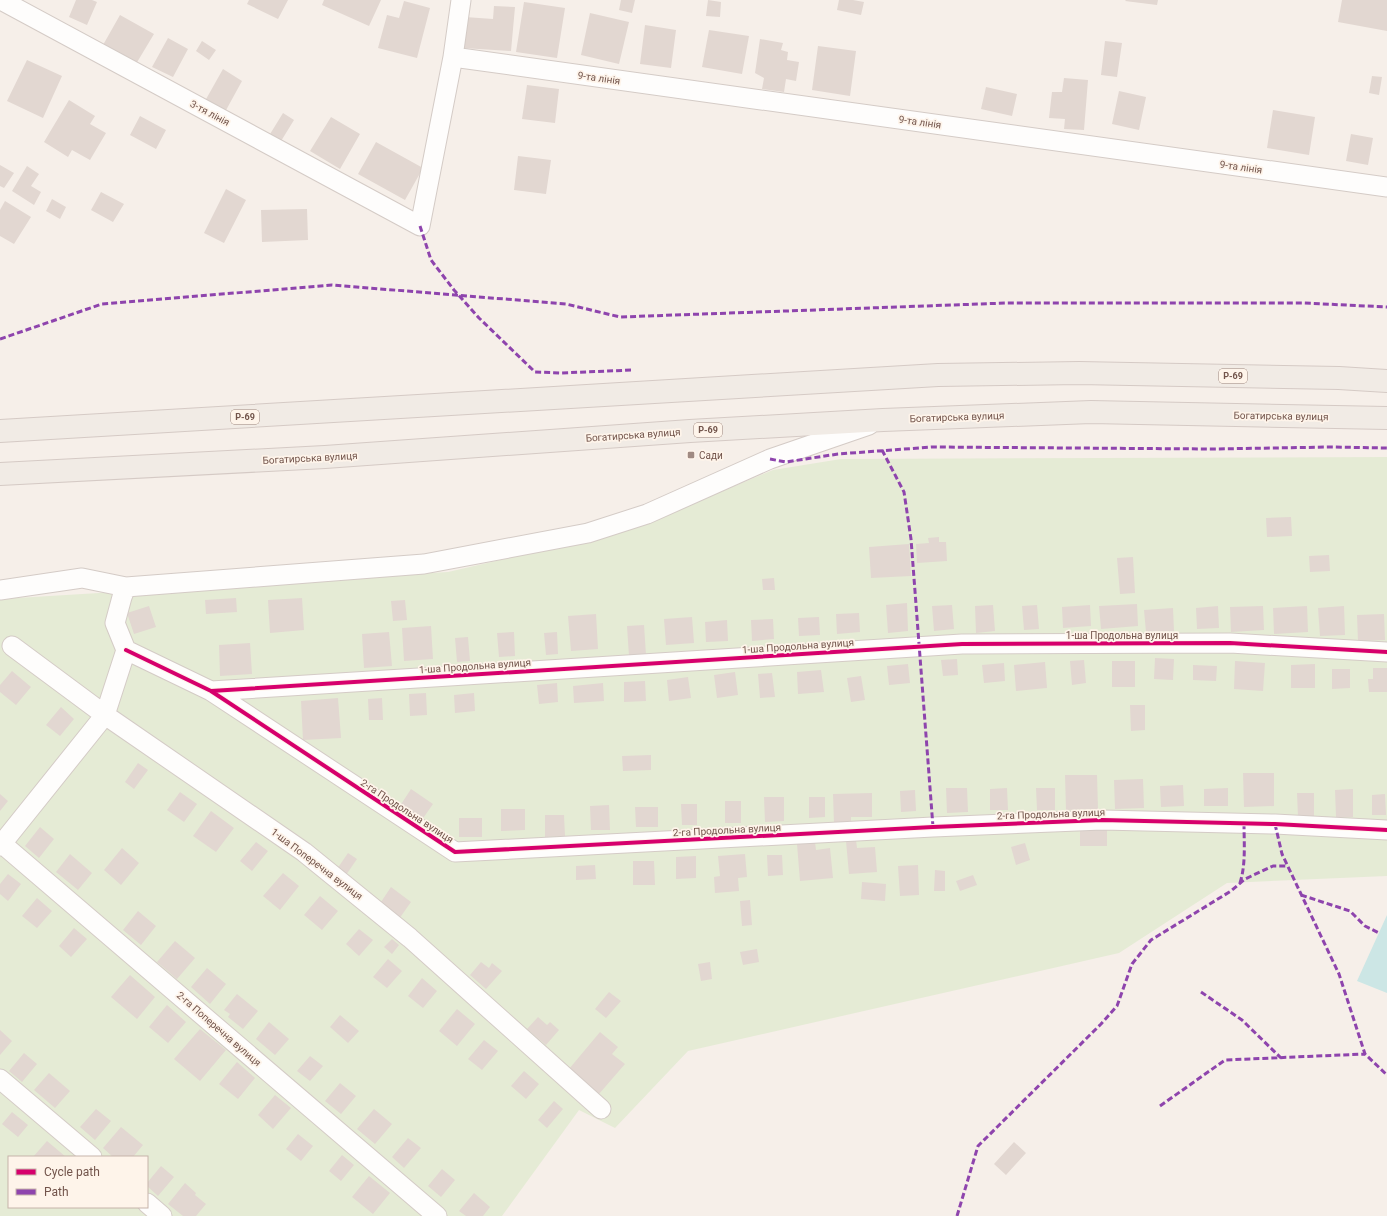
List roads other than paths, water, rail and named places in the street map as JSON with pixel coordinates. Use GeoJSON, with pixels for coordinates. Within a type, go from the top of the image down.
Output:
{"type":"FeatureCollection","features":[{"type":"Feature","properties":{"kind":"main road","name":"Р-69"},"geometry":{"type":"LineString","coordinates":[[0,431],[938,375],[1087,373],[1339,378],[1387,381]]}},
{"type":"Feature","properties":{"kind":"main road","name":"Богатирська вулиця"},"geometry":{"type":"LineString","coordinates":[[0,474],[325,457],[650,434],[882,420],[1091,412],[1387,418]]}},
{"type":"Feature","properties":{"kind":"street","name":"3-тя лінія"},"geometry":{"type":"LineString","coordinates":[[1,0],[420,226],[453,57]]}},
{"type":"Feature","properties":{"kind":"street"},"geometry":{"type":"LineString","coordinates":[[453,57],[461,0]]}},
{"type":"Feature","properties":{"kind":"street","name":"9-та лінія"},"geometry":{"type":"LineString","coordinates":[[453,57],[1387,187]]}},
{"type":"Feature","properties":{"kind":"street"},"geometry":{"type":"LineString","coordinates":[[0,590],[82,578],[126,587],[424,564],[588,533],[647,514],[770,459],[882,420]]}},
{"type":"Feature","properties":{"kind":"street"},"geometry":{"type":"LineString","coordinates":[[1,844],[105,715],[126,650],[115,623],[126,587]]}},
{"type":"Feature","properties":{"kind":"street","name":"1-ша Продольна вулиця"},"geometry":{"type":"LineString","coordinates":[[211,691],[962,644],[1230,643],[1387,652]]}},
{"type":"Feature","properties":{"kind":"street","name":"1-ша Поперечна вулиця"},"geometry":{"type":"LineString","coordinates":[[12,646],[105,715],[304,852],[410,938],[601,1109]]}},
{"type":"Feature","properties":{"kind":"street","name":"2-га Продольна вулиця"},"geometry":{"type":"LineString","coordinates":[[126,650],[211,691],[455,852],[932,827],[1102,820],[1275,824],[1387,830]]}},
{"type":"Feature","properties":{"kind":"street","name":"2-га Поперечна вулиця"},"geometry":{"type":"LineString","coordinates":[[1,844],[437,1216]]}},
{"type":"Feature","properties":{"kind":"street"},"geometry":{"type":"LineString","coordinates":[[0,1079],[91,1156]]}},
{"type":"Feature","properties":{"kind":"street"},"geometry":{"type":"LineString","coordinates":[[148,1204],[162,1216]]}},
{"type":"Feature","properties":{"kind":"water"},"geometry":{"type":"Polygon","coordinates":[[[1387,915],[1387,993],[1357,981],[1387,915]]]}},
{"type":"Feature","properties":{"kind":"place","name":"Сади"},"geometry":{"type":"Point","coordinates":[691,455]}}]}
